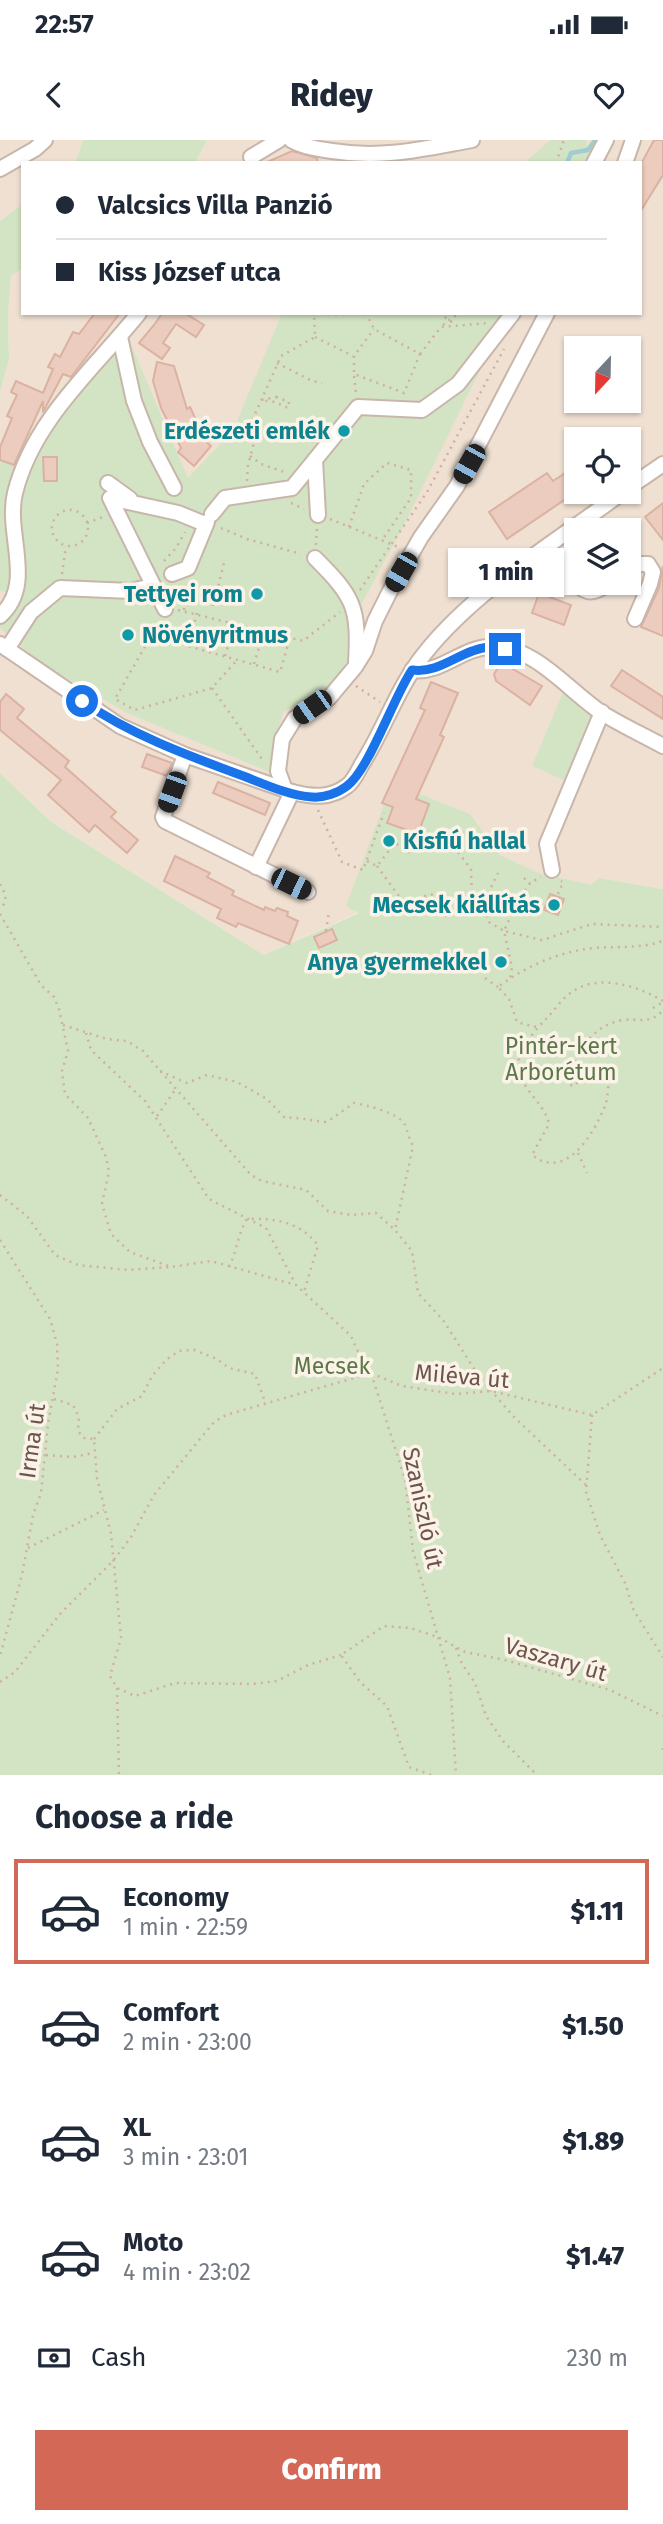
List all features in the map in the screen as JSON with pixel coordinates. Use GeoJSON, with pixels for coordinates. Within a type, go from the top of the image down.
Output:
{"type":"FeatureCollection","features":[{"type":"Feature","properties":{"kind":"street"},"geometry":{"type":"LineString","coordinates":[[0,169],[35,149],[45,140]]}},
{"type":"Feature","properties":{"kind":"street"},"geometry":{"type":"LineString","coordinates":[[249,160],[262,140]]}},
{"type":"Feature","properties":{"kind":"street"},"geometry":{"type":"LineString","coordinates":[[249,160],[279,140]]}},
{"type":"Feature","properties":{"kind":"street"},"geometry":{"type":"LineString","coordinates":[[291,140],[301,146],[364,156],[391,155],[472,140]]}},
{"type":"Feature","properties":{"kind":"street"},"geometry":{"type":"LineString","coordinates":[[595,161],[606,140]]}},
{"type":"Feature","properties":{"kind":"street"},"geometry":{"type":"LineString","coordinates":[[626,161],[633,140]]}},
{"type":"Feature","properties":{"kind":"street"},"geometry":{"type":"LineString","coordinates":[[0,616],[14,601],[19,581],[14,530],[15,495],[26,462],[61,403],[85,371],[120,337],[137,315]]}},
{"type":"Feature","properties":{"kind":"street"},"geometry":{"type":"LineString","coordinates":[[289,791],[278,771],[282,740],[295,718],[329,698],[365,651],[375,621],[390,591],[421,537],[457,486],[546,315]]}},
{"type":"Feature","properties":{"kind":"street"},"geometry":{"type":"LineString","coordinates":[[172,574],[188,568],[205,520],[225,498],[292,488],[358,407],[422,410],[458,384],[512,316]]}},
{"type":"Feature","properties":{"kind":"street"},"geometry":{"type":"LineString","coordinates":[[120,337],[134,401],[150,443],[174,488]]}},
{"type":"Feature","properties":{"kind":"street"},"geometry":{"type":"LineString","coordinates":[[317,457],[318,514]]}},
{"type":"Feature","properties":{"kind":"street"},"geometry":{"type":"LineString","coordinates":[[641,479],[663,464]]}},
{"type":"Feature","properties":{"kind":"street"},"geometry":{"type":"LineString","coordinates":[[108,483],[136,504]]}},
{"type":"Feature","properties":{"kind":"street"},"geometry":{"type":"LineString","coordinates":[[165,609],[110,498],[205,520]]}},
{"type":"Feature","properties":{"kind":"street"},"geometry":{"type":"LineString","coordinates":[[595,518],[610,504]]}},
{"type":"Feature","properties":{"kind":"street"},"geometry":{"type":"LineString","coordinates":[[152,586],[131,591],[61,588],[31,612],[3,646],[120,726],[185,755],[312,797],[335,793],[350,784],[375,744],[412,670],[451,624],[476,600],[564,541]]}},
{"type":"Feature","properties":{"kind":"street"},"geometry":{"type":"LineString","coordinates":[[315,558],[342,585],[351,603],[358,627],[350,673]]}},
{"type":"Feature","properties":{"kind":"street"},"geometry":{"type":"LineString","coordinates":[[635,619],[653,572],[648,564],[641,564]]}},
{"type":"Feature","properties":{"kind":"street"},"geometry":{"type":"LineString","coordinates":[[412,670],[425,672],[435,669],[487,647],[505,649],[544,666],[601,712],[663,746]]}},
{"type":"Feature","properties":{"kind":"street"},"geometry":{"type":"LineString","coordinates":[[552,870],[547,844],[601,712]]}},
{"type":"Feature","properties":{"kind":"street"},"geometry":{"type":"LineString","coordinates":[[185,755],[163,817],[165,821],[308,892]]}},
{"type":"Feature","properties":{"kind":"street"},"geometry":{"type":"LineString","coordinates":[[256,867],[289,791]]}},
{"type":"Feature","properties":{"kind":"path"},"geometry":{"type":"LineString","coordinates":[[557,161],[564,140]]}},
{"type":"Feature","properties":{"kind":"path"},"geometry":{"type":"LineString","coordinates":[[314,315],[315,337]]}},
{"type":"Feature","properties":{"kind":"path"},"geometry":{"type":"LineString","coordinates":[[367,315],[374,329],[420,355]]}},
{"type":"Feature","properties":{"kind":"path"},"geometry":{"type":"LineString","coordinates":[[442,315],[456,325]]}},
{"type":"Feature","properties":{"kind":"path"},"geometry":{"type":"LineString","coordinates":[[354,374],[404,393],[420,355],[441,327],[456,315]]}},
{"type":"Feature","properties":{"kind":"path"},"geometry":{"type":"LineString","coordinates":[[441,327],[498,322],[512,316]]}},
{"type":"Feature","properties":{"kind":"path"},"geometry":{"type":"LineString","coordinates":[[358,407],[354,356],[374,329]]}},
{"type":"Feature","properties":{"kind":"path"},"geometry":{"type":"LineString","coordinates":[[315,337],[354,356]]}},
{"type":"Feature","properties":{"kind":"path"},"geometry":{"type":"LineString","coordinates":[[247,495],[250,456],[255,439],[251,423],[281,356],[315,337]]}},
{"type":"Feature","properties":{"kind":"path"},"geometry":{"type":"LineString","coordinates":[[238,659],[212,688],[135,710],[115,699],[165,609],[197,612],[303,641],[351,603],[427,492],[505,347]]}},
{"type":"Feature","properties":{"kind":"path"},"geometry":{"type":"LineString","coordinates":[[277,363],[312,381],[322,383]]}},
{"type":"Feature","properties":{"kind":"path"},"geometry":{"type":"LineString","coordinates":[[276,397],[289,402],[288,408],[275,402],[261,400],[276,397]]}},
{"type":"Feature","properties":{"kind":"path"},"geometry":{"type":"LineString","coordinates":[[278,430],[312,440],[317,457]]}},
{"type":"Feature","properties":{"kind":"path"},"geometry":{"type":"LineString","coordinates":[[250,456],[261,464],[287,473],[298,482]]}},
{"type":"Feature","properties":{"kind":"path"},"geometry":{"type":"LineString","coordinates":[[349,527],[364,484],[387,463],[411,470],[411,498],[382,540]]}},
{"type":"Feature","properties":{"kind":"path"},"geometry":{"type":"LineString","coordinates":[[68,510],[75,511],[88,523],[83,540],[78,544],[66,545],[53,533],[54,521],[68,510]]}},
{"type":"Feature","properties":{"kind":"path"},"geometry":{"type":"LineString","coordinates":[[88,523],[115,511]]}},
{"type":"Feature","properties":{"kind":"path"},"geometry":{"type":"LineString","coordinates":[[236,535],[315,558],[318,514]]}},
{"type":"Feature","properties":{"kind":"path"},"geometry":{"type":"LineString","coordinates":[[145,572],[168,558],[205,520]]}},
{"type":"Feature","properties":{"kind":"path"},"geometry":{"type":"LineString","coordinates":[[61,588],[66,545]]}},
{"type":"Feature","properties":{"kind":"path"},"geometry":{"type":"LineString","coordinates":[[213,606],[224,563]]}},
{"type":"Feature","properties":{"kind":"path"},"geometry":{"type":"LineString","coordinates":[[184,610],[188,568]]}},
{"type":"Feature","properties":{"kind":"path"},"geometry":{"type":"LineString","coordinates":[[197,612],[188,646],[281,672],[290,638]]}},
{"type":"Feature","properties":{"kind":"path"},"geometry":{"type":"LineString","coordinates":[[225,656],[235,623]]}},
{"type":"Feature","properties":{"kind":"path"},"geometry":{"type":"LineString","coordinates":[[254,664],[264,631]]}},
{"type":"Feature","properties":{"kind":"path"},"geometry":{"type":"LineString","coordinates":[[350,673],[391,710]]}},
{"type":"Feature","properties":{"kind":"path"},"geometry":{"type":"LineString","coordinates":[[212,688],[256,752],[270,769],[278,771]]}},
{"type":"Feature","properties":{"kind":"path"},"geometry":{"type":"LineString","coordinates":[[312,797],[342,862],[363,870],[384,813]]}},
{"type":"Feature","properties":{"kind":"path"},"geometry":{"type":"LineString","coordinates":[[377,866],[395,843],[410,853],[436,842],[454,847],[471,869],[472,900],[482,906],[489,922],[504,931],[542,940],[592,924],[663,927]]}},
{"type":"Feature","properties":{"kind":"path"},"geometry":{"type":"LineString","coordinates":[[367,861],[377,866],[406,906],[427,895],[442,894],[440,912],[446,916],[482,906],[517,902]]}},
{"type":"Feature","properties":{"kind":"path"},"geometry":{"type":"LineString","coordinates":[[482,906],[498,873]]}},
{"type":"Feature","properties":{"kind":"path"},"geometry":{"type":"LineString","coordinates":[[510,979],[512,967],[504,931],[517,902],[530,883],[540,877],[563,882],[558,894]]}},
{"type":"Feature","properties":{"kind":"path"},"geometry":{"type":"LineString","coordinates":[[524,878],[530,883]]}},
{"type":"Feature","properties":{"kind":"path","name":"Szaniszló út"},"geometry":{"type":"LineString","coordinates":[[0,884],[6,896],[5,905],[0,912],[41,985],[54,997],[64,1025],[68,1051],[62,1071],[65,1094],[88,1118],[106,1157],[109,1171],[102,1204],[111,1234],[130,1252],[171,1267],[211,1261],[296,1285],[351,1336],[364,1365],[371,1373],[405,1479],[413,1551],[450,1678],[456,1775]]}},
{"type":"Feature","properties":{"kind":"path"},"geometry":{"type":"LineString","coordinates":[[326,931],[329,912]]}},
{"type":"Feature","properties":{"kind":"path"},"geometry":{"type":"LineString","coordinates":[[498,987],[542,960],[592,948],[644,947],[663,941]]}},
{"type":"Feature","properties":{"kind":"path"},"geometry":{"type":"LineString","coordinates":[[485,978],[509,999],[517,1022],[537,1027]]}},
{"type":"Feature","properties":{"kind":"path"},"geometry":{"type":"LineString","coordinates":[[663,1002],[624,984],[584,986],[571,992],[537,1027],[519,1058],[522,1082],[546,1112],[549,1124],[532,1155],[540,1162],[565,1161],[578,1153],[606,1104],[608,1078],[595,1082],[589,1074],[573,1086],[567,1083],[585,1041],[611,1024],[625,1020],[653,1020],[663,1010]]}},
{"type":"Feature","properties":{"kind":"path"},"geometry":{"type":"LineString","coordinates":[[653,1008],[663,1002]]}},
{"type":"Feature","properties":{"kind":"path"},"geometry":{"type":"LineString","coordinates":[[64,1025],[107,1039],[127,1041],[142,1051],[251,1175],[262,1181],[306,1190],[328,1211],[351,1215],[376,1213],[395,1230],[412,1251],[418,1293],[443,1320],[491,1391],[514,1417],[587,1486]]}},
{"type":"Feature","properties":{"kind":"path"},"geometry":{"type":"LineString","coordinates":[[86,1033],[92,1050],[145,1101],[209,1199],[266,1228],[296,1285]]}},
{"type":"Feature","properties":{"kind":"path"},"geometry":{"type":"LineString","coordinates":[[159,1071],[187,1083],[207,1075],[237,1082],[267,1098],[285,1118],[300,1117],[327,1122],[354,1103],[371,1109],[382,1109],[397,1117],[405,1125],[413,1146],[395,1230]]}},
{"type":"Feature","properties":{"kind":"path"},"geometry":{"type":"LineString","coordinates":[[156,1117],[175,1090]]}},
{"type":"Feature","properties":{"kind":"path"},"geometry":{"type":"LineString","coordinates":[[578,1153],[587,1173]]}},
{"type":"Feature","properties":{"kind":"path"},"geometry":{"type":"LineString","coordinates":[[0,1195],[27,1216],[55,1255],[78,1265],[128,1270],[171,1267]]}},
{"type":"Feature","properties":{"kind":"path"},"geometry":{"type":"LineString","coordinates":[[229,1266],[247,1219]]}},
{"type":"Feature","properties":{"kind":"path"},"geometry":{"type":"LineString","coordinates":[[247,1219],[291,1223],[306,1230],[318,1245],[304,1292]]}},
{"type":"Feature","properties":{"kind":"path","name":"Irma út"},"geometry":{"type":"LineString","coordinates":[[0,1240],[50,1319],[57,1344],[54,1399],[48,1424],[41,1493],[33,1515],[0,1656]]}},
{"type":"Feature","properties":{"kind":"path"},"geometry":{"type":"LineString","coordinates":[[119,1775],[117,1688],[110,1676],[121,1638],[111,1534],[104,1510],[94,1439],[117,1409],[142,1396],[152,1376],[167,1359],[179,1351],[194,1350],[217,1359],[229,1368],[255,1374],[265,1402]]}},
{"type":"Feature","properties":{"kind":"path"},"geometry":{"type":"LineString","coordinates":[[663,1368],[592,1415],[586,1492],[600,1535],[625,1583],[634,1611],[663,1657]]}},
{"type":"Feature","properties":{"kind":"path"},"geometry":{"type":"LineString","coordinates":[[0,1682],[15,1672],[60,1614],[113,1561],[131,1537],[154,1495],[214,1422],[265,1402],[371,1373]]}},
{"type":"Feature","properties":{"kind":"path","name":"Miléva út"},"geometry":{"type":"LineString","coordinates":[[371,1373],[402,1386],[432,1392],[455,1394],[491,1391],[592,1415]]}},
{"type":"Feature","properties":{"kind":"path"},"geometry":{"type":"LineString","coordinates":[[54,1399],[73,1405],[79,1417],[78,1431],[84,1438],[94,1439]]}},
{"type":"Feature","properties":{"kind":"path"},"geometry":{"type":"LineString","coordinates":[[46,1455],[74,1457],[94,1453]]}},
{"type":"Feature","properties":{"kind":"path"},"geometry":{"type":"LineString","coordinates":[[27,1549],[104,1510]]}},
{"type":"Feature","properties":{"kind":"path","name":"Vaszary út"},"geometry":{"type":"LineString","coordinates":[[117,1688],[135,1696],[175,1683],[252,1684],[277,1681],[308,1665],[341,1655],[384,1626],[410,1628],[438,1637],[456,1648],[610,1690],[663,1716]]}},
{"type":"Feature","properties":{"kind":"path"},"geometry":{"type":"LineString","coordinates":[[456,1648],[462,1664],[475,1684],[486,1716],[503,1741],[537,1775]]}},
{"type":"Feature","properties":{"kind":"path"},"geometry":{"type":"LineString","coordinates":[[341,1655],[360,1682],[387,1706],[409,1767],[431,1775]]}},
{"type":"Feature","properties":{"kind":"path"},"geometry":{"type":"LineString","coordinates":[[663,1748],[663,1754]]}},
{"type":"Feature","properties":{"kind":"shaded area"},"geometry":{"type":"Polygon","coordinates":[[[0,140],[83,140],[76,161],[21,161],[21,205],[0,221],[0,140]]]}},
{"type":"Feature","properties":{"kind":"shaded area"},"geometry":{"type":"Polygon","coordinates":[[[207,140],[663,140],[663,889],[599,878],[516,958],[364,910],[264,955],[50,821],[0,773],[0,591],[12,592],[0,448],[0,392],[9,360],[11,276],[21,269],[21,315],[642,315],[642,161],[196,161],[207,140]]]}},
{"type":"Feature","properties":{"kind":"green space"},"geometry":{"type":"Polygon","coordinates":[[[83,140],[207,140],[196,161],[76,161],[83,140]]]}},
{"type":"Feature","properties":{"kind":"green space"},"geometry":{"type":"Polygon","coordinates":[[[550,140],[586,140],[589,153],[585,161],[526,161],[550,140]]]}},
{"type":"Feature","properties":{"kind":"green space"},"geometry":{"type":"Polygon","coordinates":[[[21,205],[21,269],[11,276],[9,360],[0,392],[0,221],[21,205]]]}},
{"type":"Feature","properties":{"kind":"green space"},"geometry":{"type":"Polygon","coordinates":[[[281,315],[507,315],[402,529],[347,631],[347,661],[328,690],[283,712],[275,740],[272,773],[127,713],[41,663],[0,628],[0,619],[23,593],[18,522],[24,486],[57,422],[100,365],[114,355],[133,349],[188,478],[233,431],[281,315]]]}},
{"type":"Feature","properties":{"kind":"green space"},"geometry":{"type":"Polygon","coordinates":[[[0,448],[14,464],[9,552],[12,593],[0,591],[0,448]]]}},
{"type":"Feature","properties":{"kind":"green space"},"geometry":{"type":"Polygon","coordinates":[[[564,690],[591,714],[564,780],[532,766],[564,690]]]}},
{"type":"Feature","properties":{"kind":"green space","name":"Mecsek"},"geometry":{"type":"Polygon","coordinates":[[[0,773],[50,821],[264,955],[359,913],[346,906],[392,783],[470,814],[500,855],[536,872],[591,885],[599,878],[663,889],[663,1775],[0,1775],[0,773]]]}},
{"type":"Feature","properties":{"kind":"building"},"geometry":{"type":"Polygon","coordinates":[[[654,140],[663,140],[663,175],[642,209],[642,162],[654,140]]]}},
{"type":"Feature","properties":{"kind":"building"},"geometry":{"type":"Polygon","coordinates":[[[292,151],[317,158],[318,161],[270,161],[292,151]]]}},
{"type":"Feature","properties":{"kind":"building"},"geometry":{"type":"Polygon","coordinates":[[[93,315],[118,315],[71,377],[63,374],[43,412],[43,401],[14,465],[0,460],[0,447],[12,418],[7,416],[17,395],[11,392],[16,381],[43,393],[53,369],[48,367],[55,354],[60,357],[73,332],[79,334],[93,315]]]}},
{"type":"Feature","properties":{"kind":"building"},"geometry":{"type":"Polygon","coordinates":[[[161,315],[188,315],[204,325],[196,337],[176,324],[163,343],[170,348],[162,359],[139,343],[161,315]]]}},
{"type":"Feature","properties":{"kind":"building"},"geometry":{"type":"Polygon","coordinates":[[[157,362],[174,366],[187,409],[190,407],[198,424],[191,428],[211,446],[194,466],[178,452],[181,448],[161,408],[153,381],[157,362]]]}},
{"type":"Feature","properties":{"kind":"building"},"geometry":{"type":"Polygon","coordinates":[[[43,457],[57,457],[57,481],[44,481],[43,457]]]}},
{"type":"Feature","properties":{"kind":"building"},"geometry":{"type":"Polygon","coordinates":[[[547,473],[553,481],[564,474],[564,500],[507,539],[489,512],[547,473]]]}},
{"type":"Feature","properties":{"kind":"building"},"geometry":{"type":"Polygon","coordinates":[[[663,503],[663,540],[645,517],[663,503]]]}},
{"type":"Feature","properties":{"kind":"building"},"geometry":{"type":"Polygon","coordinates":[[[663,566],[663,636],[641,627],[659,588],[663,566]]]}},
{"type":"Feature","properties":{"kind":"building"},"geometry":{"type":"Polygon","coordinates":[[[539,593],[571,605],[564,625],[532,613],[539,593]]]}},
{"type":"Feature","properties":{"kind":"building"},"geometry":{"type":"Polygon","coordinates":[[[506,665],[542,686],[530,705],[496,681],[494,674],[499,666],[506,665]]]}},
{"type":"Feature","properties":{"kind":"building"},"geometry":{"type":"Polygon","coordinates":[[[622,670],[663,697],[663,719],[611,686],[622,670]]]}},
{"type":"Feature","properties":{"kind":"building"},"geometry":{"type":"Polygon","coordinates":[[[431,682],[458,693],[440,735],[444,737],[416,799],[429,804],[418,834],[387,823],[393,807],[382,803],[425,710],[420,708],[431,682]]]}},
{"type":"Feature","properties":{"kind":"building"},"geometry":{"type":"Polygon","coordinates":[[[6,694],[24,709],[17,718],[69,761],[65,767],[116,812],[111,817],[138,840],[127,853],[95,825],[89,832],[48,795],[61,780],[0,730],[0,702],[6,694]]]}},
{"type":"Feature","properties":{"kind":"building"},"geometry":{"type":"Polygon","coordinates":[[[147,754],[172,763],[167,776],[142,767],[147,754]]]}},
{"type":"Feature","properties":{"kind":"building"},"geometry":{"type":"Polygon","coordinates":[[[218,782],[270,803],[265,815],[213,793],[218,782]]]}},
{"type":"Feature","properties":{"kind":"building"},"geometry":{"type":"Polygon","coordinates":[[[175,856],[210,873],[207,877],[234,891],[232,895],[264,910],[265,907],[275,911],[277,908],[288,912],[287,916],[298,921],[289,944],[238,923],[236,927],[217,918],[221,909],[164,881],[175,856]]]}},
{"type":"Feature","properties":{"kind":"building","name":"Mecsek kiállítás"},"geometry":{"type":"Polygon","coordinates":[[[550,894],[564,899],[558,915],[544,910],[550,894]]]}},
{"type":"Feature","properties":{"kind":"building"},"geometry":{"type":"Polygon","coordinates":[[[332,929],[337,940],[319,948],[314,937],[332,929]]]}},
{"type":"Feature","properties":{"kind":"waterway"},"geometry":{"type":"LineString","coordinates":[[568,161],[571,153],[588,150],[595,140]]}},
{"type":"Feature","properties":{"kind":"place","name":"Erdészeti emlék"},"geometry":{"type":"Point","coordinates":[344,431]}},
{"type":"Feature","properties":{"kind":"place","name":"Tettyei rom"},"geometry":{"type":"Point","coordinates":[257,594]}},
{"type":"Feature","properties":{"kind":"place","name":"Növényritmus"},"geometry":{"type":"Point","coordinates":[128,635]}},
{"type":"Feature","properties":{"kind":"place","name":"Kisfiú hallal"},"geometry":{"type":"Point","coordinates":[389,841]}},
{"type":"Feature","properties":{"kind":"place","name":"Mecsek kiállítás"},"geometry":{"type":"Point","coordinates":[554,905]}},
{"type":"Feature","properties":{"kind":"place","name":"Anya gyermekkel"},"geometry":{"type":"Point","coordinates":[501,962]}},
{"type":"Feature","properties":{"kind":"route"},"geometry":{"type":"LineString","coordinates":[[82,701],[120,726],[185,755],[261,783],[312,797],[335,793],[350,784],[375,744],[412,670],[425,672],[435,669],[487,647],[505,649]]}},
{"type":"Feature","properties":{"kind":"park label","name":"Pintér-kert Arborétum"},"geometry":{"type":"Point","coordinates":[561,1059]}}]}
